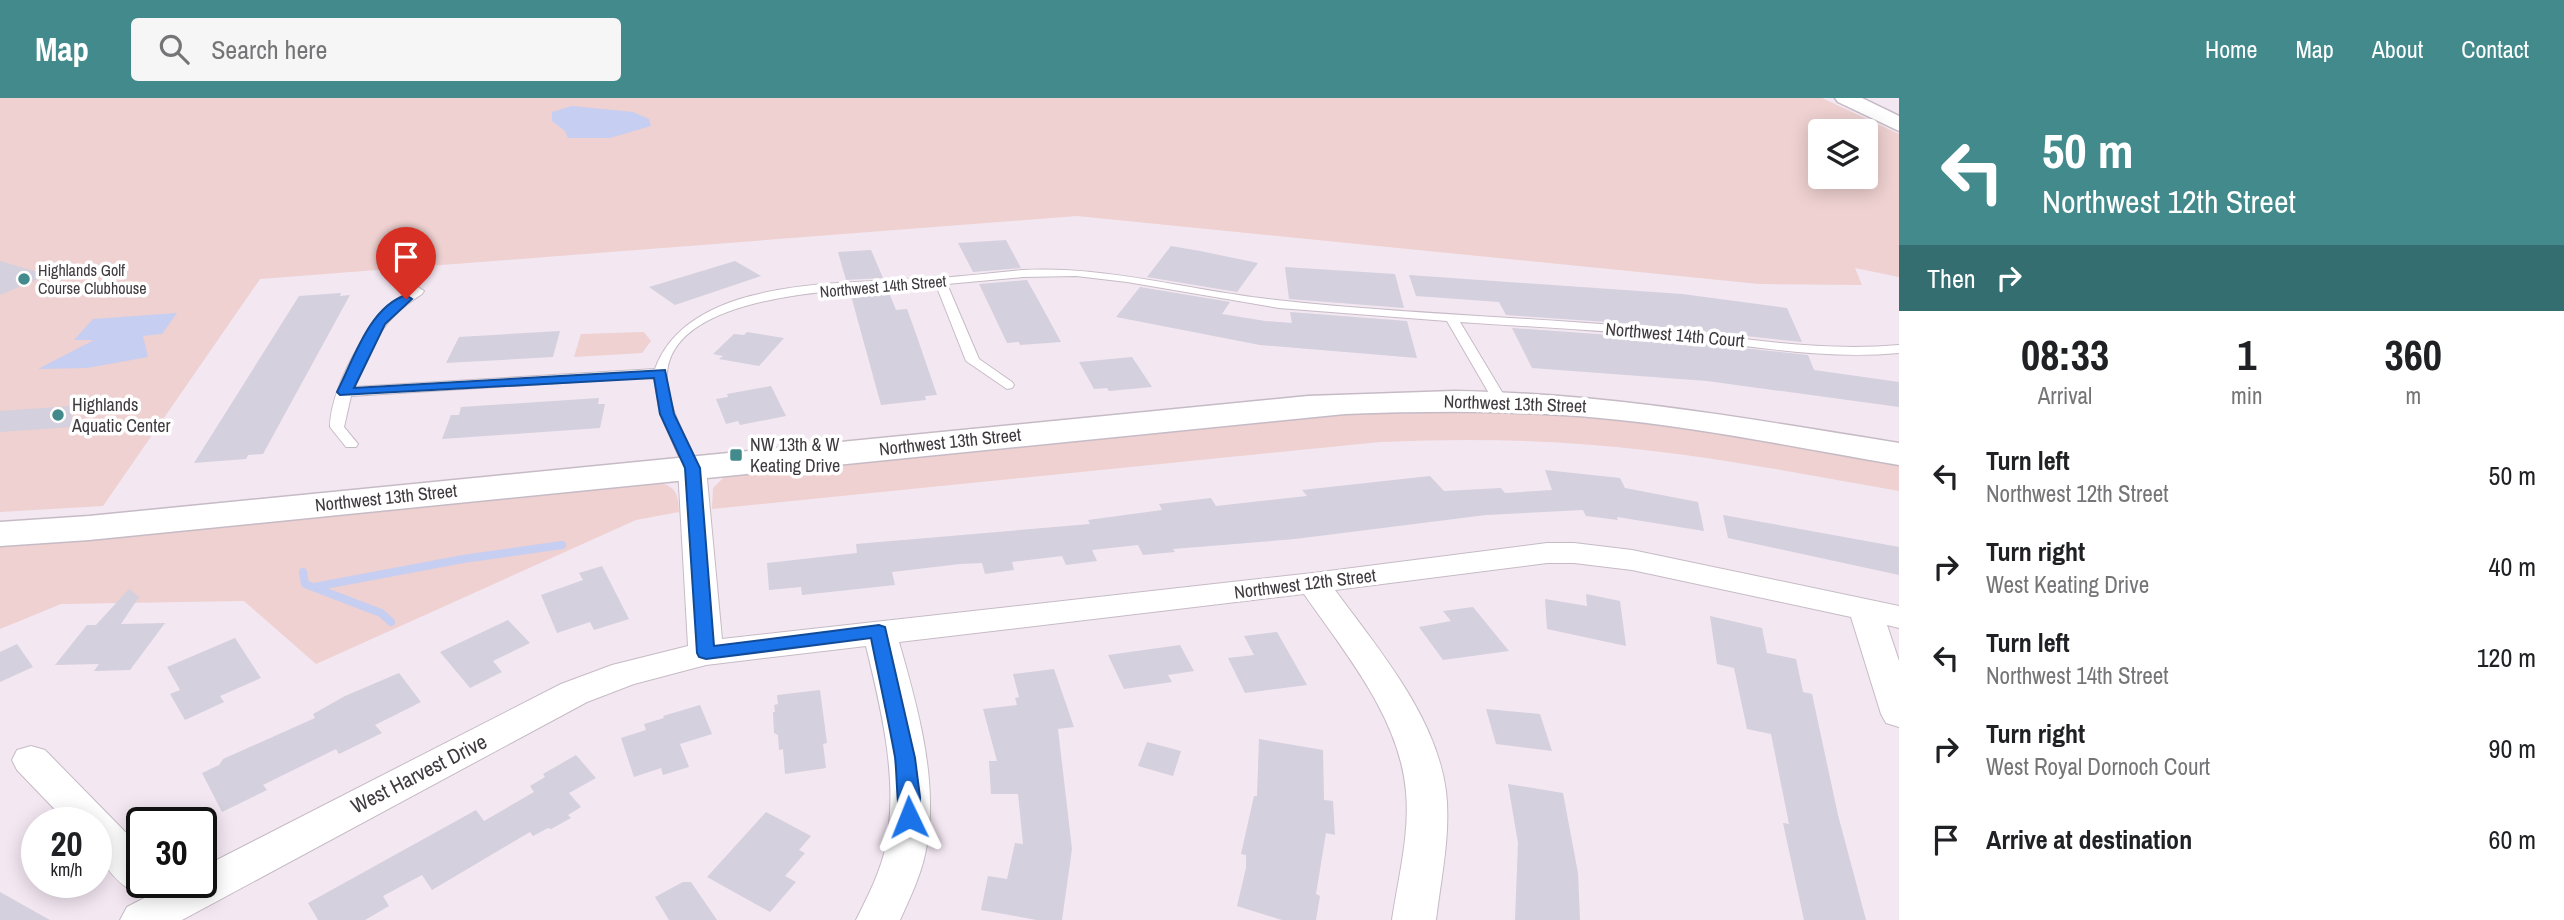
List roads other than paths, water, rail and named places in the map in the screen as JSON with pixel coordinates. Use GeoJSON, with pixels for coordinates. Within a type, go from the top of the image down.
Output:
{"type":"FeatureCollection","features":[{"type":"Feature","properties":{"kind":"main road"},"geometry":{"type":"LineString","coordinates":[[1845,98],[1899,124]]}},
{"type":"Feature","properties":{"kind":"main road"},"geometry":{"type":"LineString","coordinates":[[1864,98],[1899,114]]}},
{"type":"Feature","properties":{"kind":"main road","name":"Northwest 13th Street"},"geometry":{"type":"LineString","coordinates":[[0,534],[89,528],[1308,406],[1392,401],[1501,401],[1601,408],[1663,415],[1899,454]]}},
{"type":"Feature","properties":{"kind":"street"},"geometry":{"type":"LineString","coordinates":[[692,468],[706,653]]}},
{"type":"Feature","properties":{"kind":"street","name":"Northwest 12th Street"},"geometry":{"type":"LineString","coordinates":[[706,653],[1313,583],[1547,553],[1574,553],[1633,560],[1899,617]]}},
{"type":"Feature","properties":{"kind":"street"},"geometry":{"type":"LineString","coordinates":[[1313,583],[1402,715],[1422,768],[1426,794],[1425,820],[1414,920]]}},
{"type":"Feature","properties":{"kind":"street"},"geometry":{"type":"LineString","coordinates":[[1865,610],[1899,714]]}},
{"type":"Feature","properties":{"kind":"street"},"geometry":{"type":"LineString","coordinates":[[878,920],[894,886],[908,836],[910,797],[900,732],[879,631]]}},
{"type":"Feature","properties":{"kind":"street","name":"West Harvest Drive"},"geometry":{"type":"LineString","coordinates":[[217,864],[574,694],[624,674],[706,653]]}},
{"type":"Feature","properties":{"kind":"street"},"geometry":{"type":"LineString","coordinates":[[31,760],[76,807]]}},
{"type":"Feature","properties":{"kind":"street"},"geometry":{"type":"LineString","coordinates":[[112,849],[126,866]]}},
{"type":"Feature","properties":{"kind":"lane","name":"Northwest 14th Street"},"geometry":{"type":"LineString","coordinates":[[660,373],[666,354],[681,335],[701,320],[740,304],[825,290],[1027,274],[1092,274],[1276,303],[1451,317]]}},
{"type":"Feature","properties":{"kind":"lane"},"geometry":{"type":"LineString","coordinates":[[940,281],[973,361],[1007,384]]}},
{"type":"Feature","properties":{"kind":"lane"},"geometry":{"type":"LineString","coordinates":[[351,444],[337,428],[337,411],[344,392],[379,322],[394,306],[418,291]]}},
{"type":"Feature","properties":{"kind":"lane","name":"Northwest 14th Court"},"geometry":{"type":"LineString","coordinates":[[1451,317],[1713,337],[1833,352],[1868,353],[1899,349]]}},
{"type":"Feature","properties":{"kind":"lane"},"geometry":{"type":"LineString","coordinates":[[1451,317],[1501,401]]}},
{"type":"Feature","properties":{"kind":"lane"},"geometry":{"type":"LineString","coordinates":[[344,392],[660,373],[667,414],[692,468]]}},
{"type":"Feature","properties":{"kind":"water"},"geometry":{"type":"Polygon","coordinates":[[[572,106],[633,112],[649,119],[651,126],[610,138],[568,138],[565,131],[552,121],[552,112],[572,106]]]}},
{"type":"Feature","properties":{"kind":"water"},"geometry":{"type":"Polygon","coordinates":[[[177,313],[162,334],[143,336],[148,357],[87,368],[38,369],[94,340],[74,340],[93,319],[177,313]]]}},
{"type":"Feature","properties":{"kind":"waterway"},"geometry":{"type":"LineString","coordinates":[[314,587],[463,559],[562,545]]}},
{"type":"Feature","properties":{"kind":"waterway"},"geometry":{"type":"LineString","coordinates":[[303,572],[305,584],[381,613],[391,622]]}},
{"type":"Feature","properties":{"kind":"place","name":"Highlands Golf Course Clubhouse"},"geometry":{"type":"Point","coordinates":[24,279]}},
{"type":"Feature","properties":{"kind":"place","name":"Highlands Aquatic Center"},"geometry":{"type":"Point","coordinates":[58,415]}},
{"type":"Feature","properties":{"kind":"place","name":"NW 13th & W Keating Drive"},"geometry":{"type":"Point","coordinates":[736,455]}}]}
